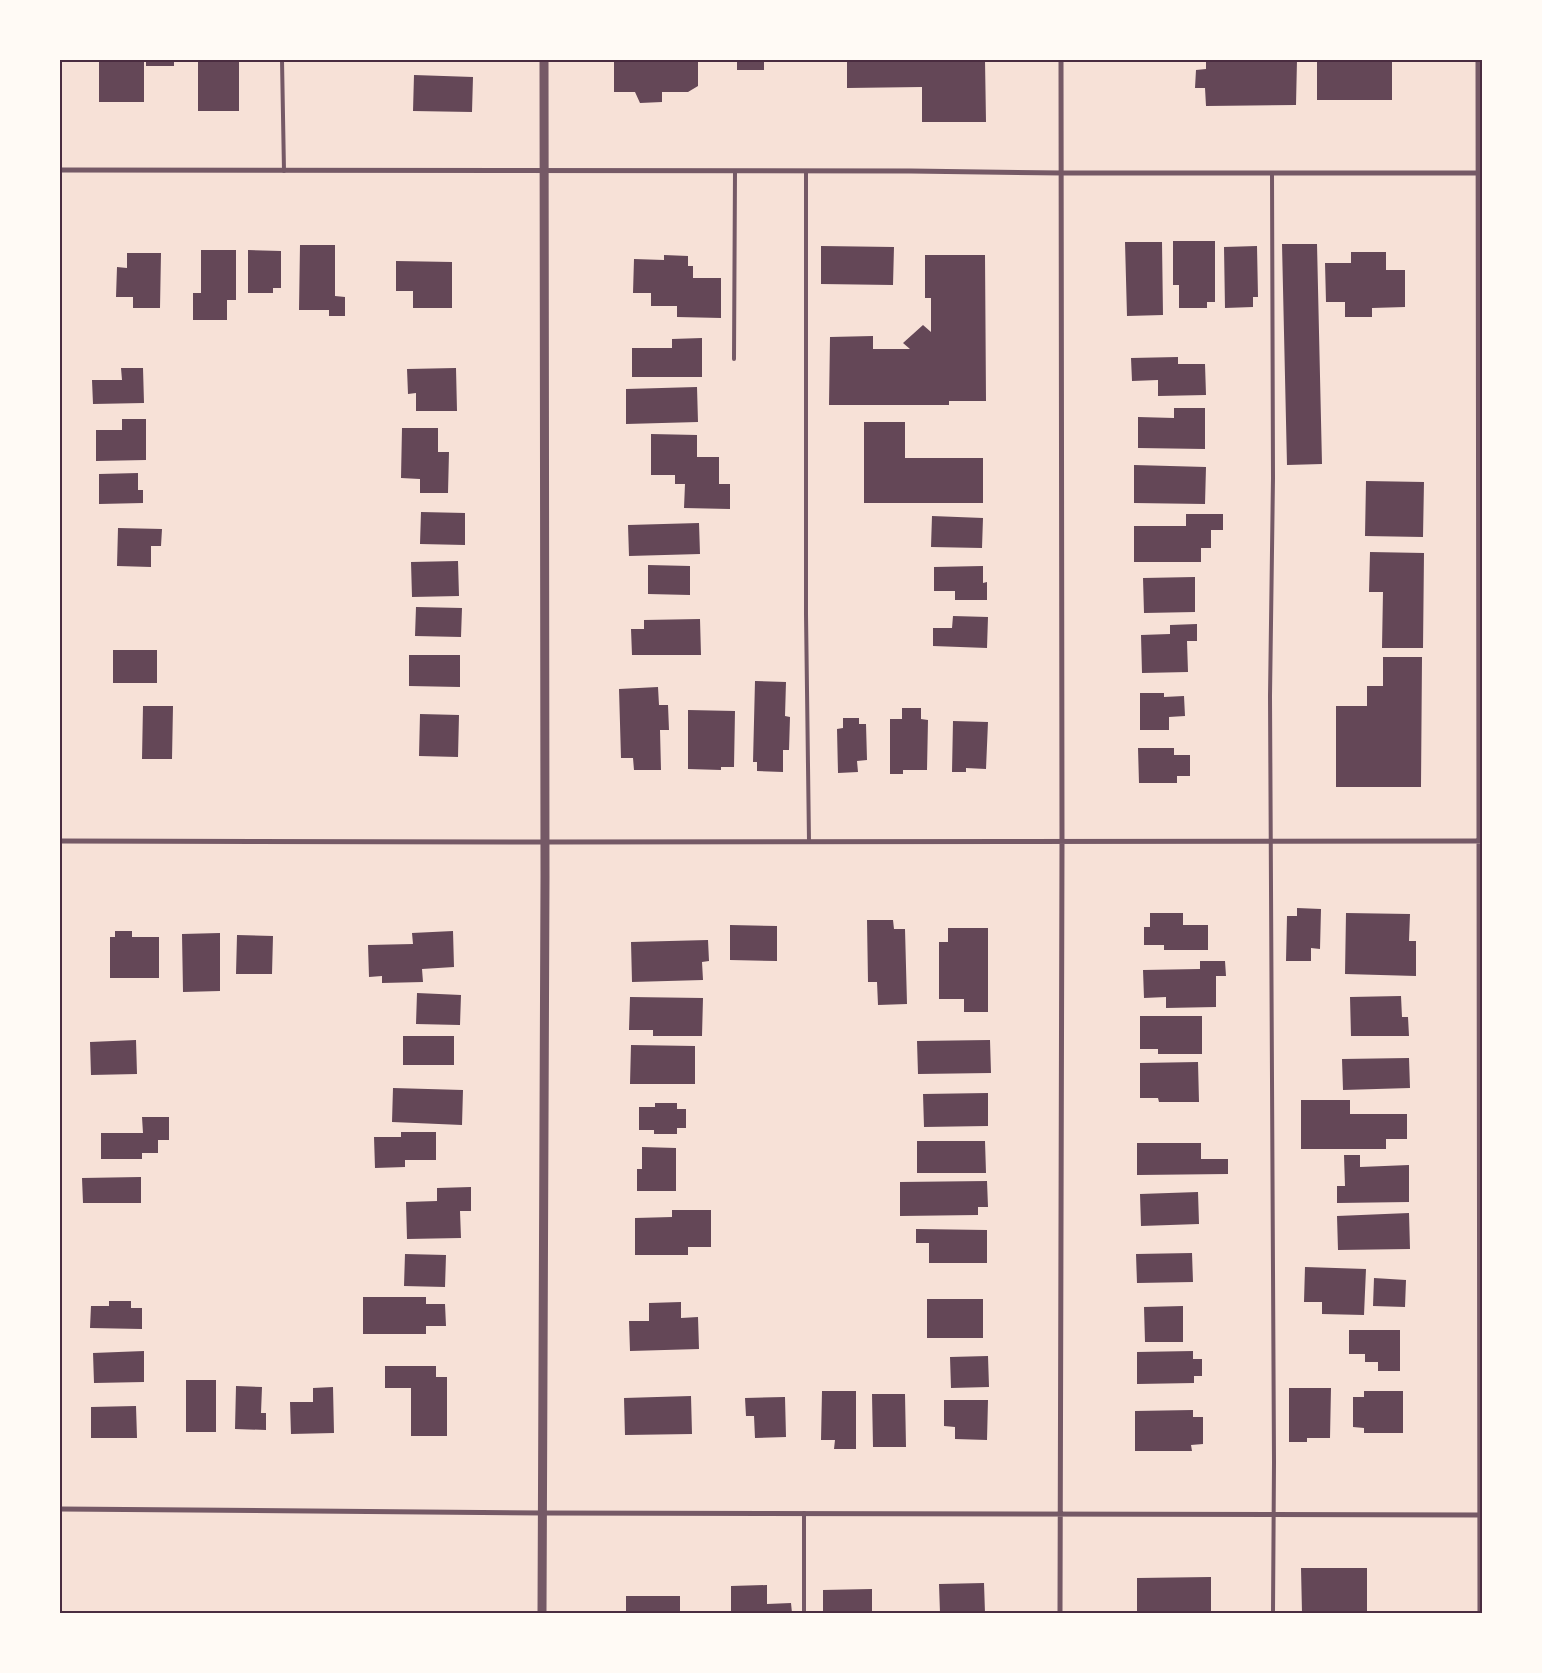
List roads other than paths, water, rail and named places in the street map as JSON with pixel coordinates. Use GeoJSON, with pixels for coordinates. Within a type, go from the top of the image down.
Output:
{"type":"FeatureCollection","features":[{"type":"Feature","properties":{"kind":"street"},"geometry":{"type":"LineString","coordinates":[[542,1613],[545,842],[544,60]]}},
{"type":"Feature","properties":{"kind":"street"},"geometry":{"type":"LineString","coordinates":[[1060,1613],[1062,842],[1061,60]]}},
{"type":"Feature","properties":{"kind":"street"},"geometry":{"type":"LineString","coordinates":[[1478,60],[1480,174],[1481,841],[1480,1613]]}},
{"type":"Feature","properties":{"kind":"street"},"geometry":{"type":"LineString","coordinates":[[60,170],[1480,174]]}},
{"type":"Feature","properties":{"kind":"street"},"geometry":{"type":"LineString","coordinates":[[60,841],[1481,841]]}},
{"type":"Feature","properties":{"kind":"street"},"geometry":{"type":"LineString","coordinates":[[60,1509],[543,1513],[1481,1515]]}},
{"type":"Feature","properties":{"kind":"lane"},"geometry":{"type":"LineString","coordinates":[[282,60],[284,171]]}},
{"type":"Feature","properties":{"kind":"lane"},"geometry":{"type":"LineString","coordinates":[[734,359],[735,171]]}},
{"type":"Feature","properties":{"kind":"lane"},"geometry":{"type":"LineString","coordinates":[[806,171],[806,614],[809,841]]}},
{"type":"Feature","properties":{"kind":"lane"},"geometry":{"type":"LineString","coordinates":[[1272,174],[1273,478],[1270,696],[1273,1613]]}},
{"type":"Feature","properties":{"kind":"lane"},"geometry":{"type":"LineString","coordinates":[[804,1513],[804,1613]]}}]}
